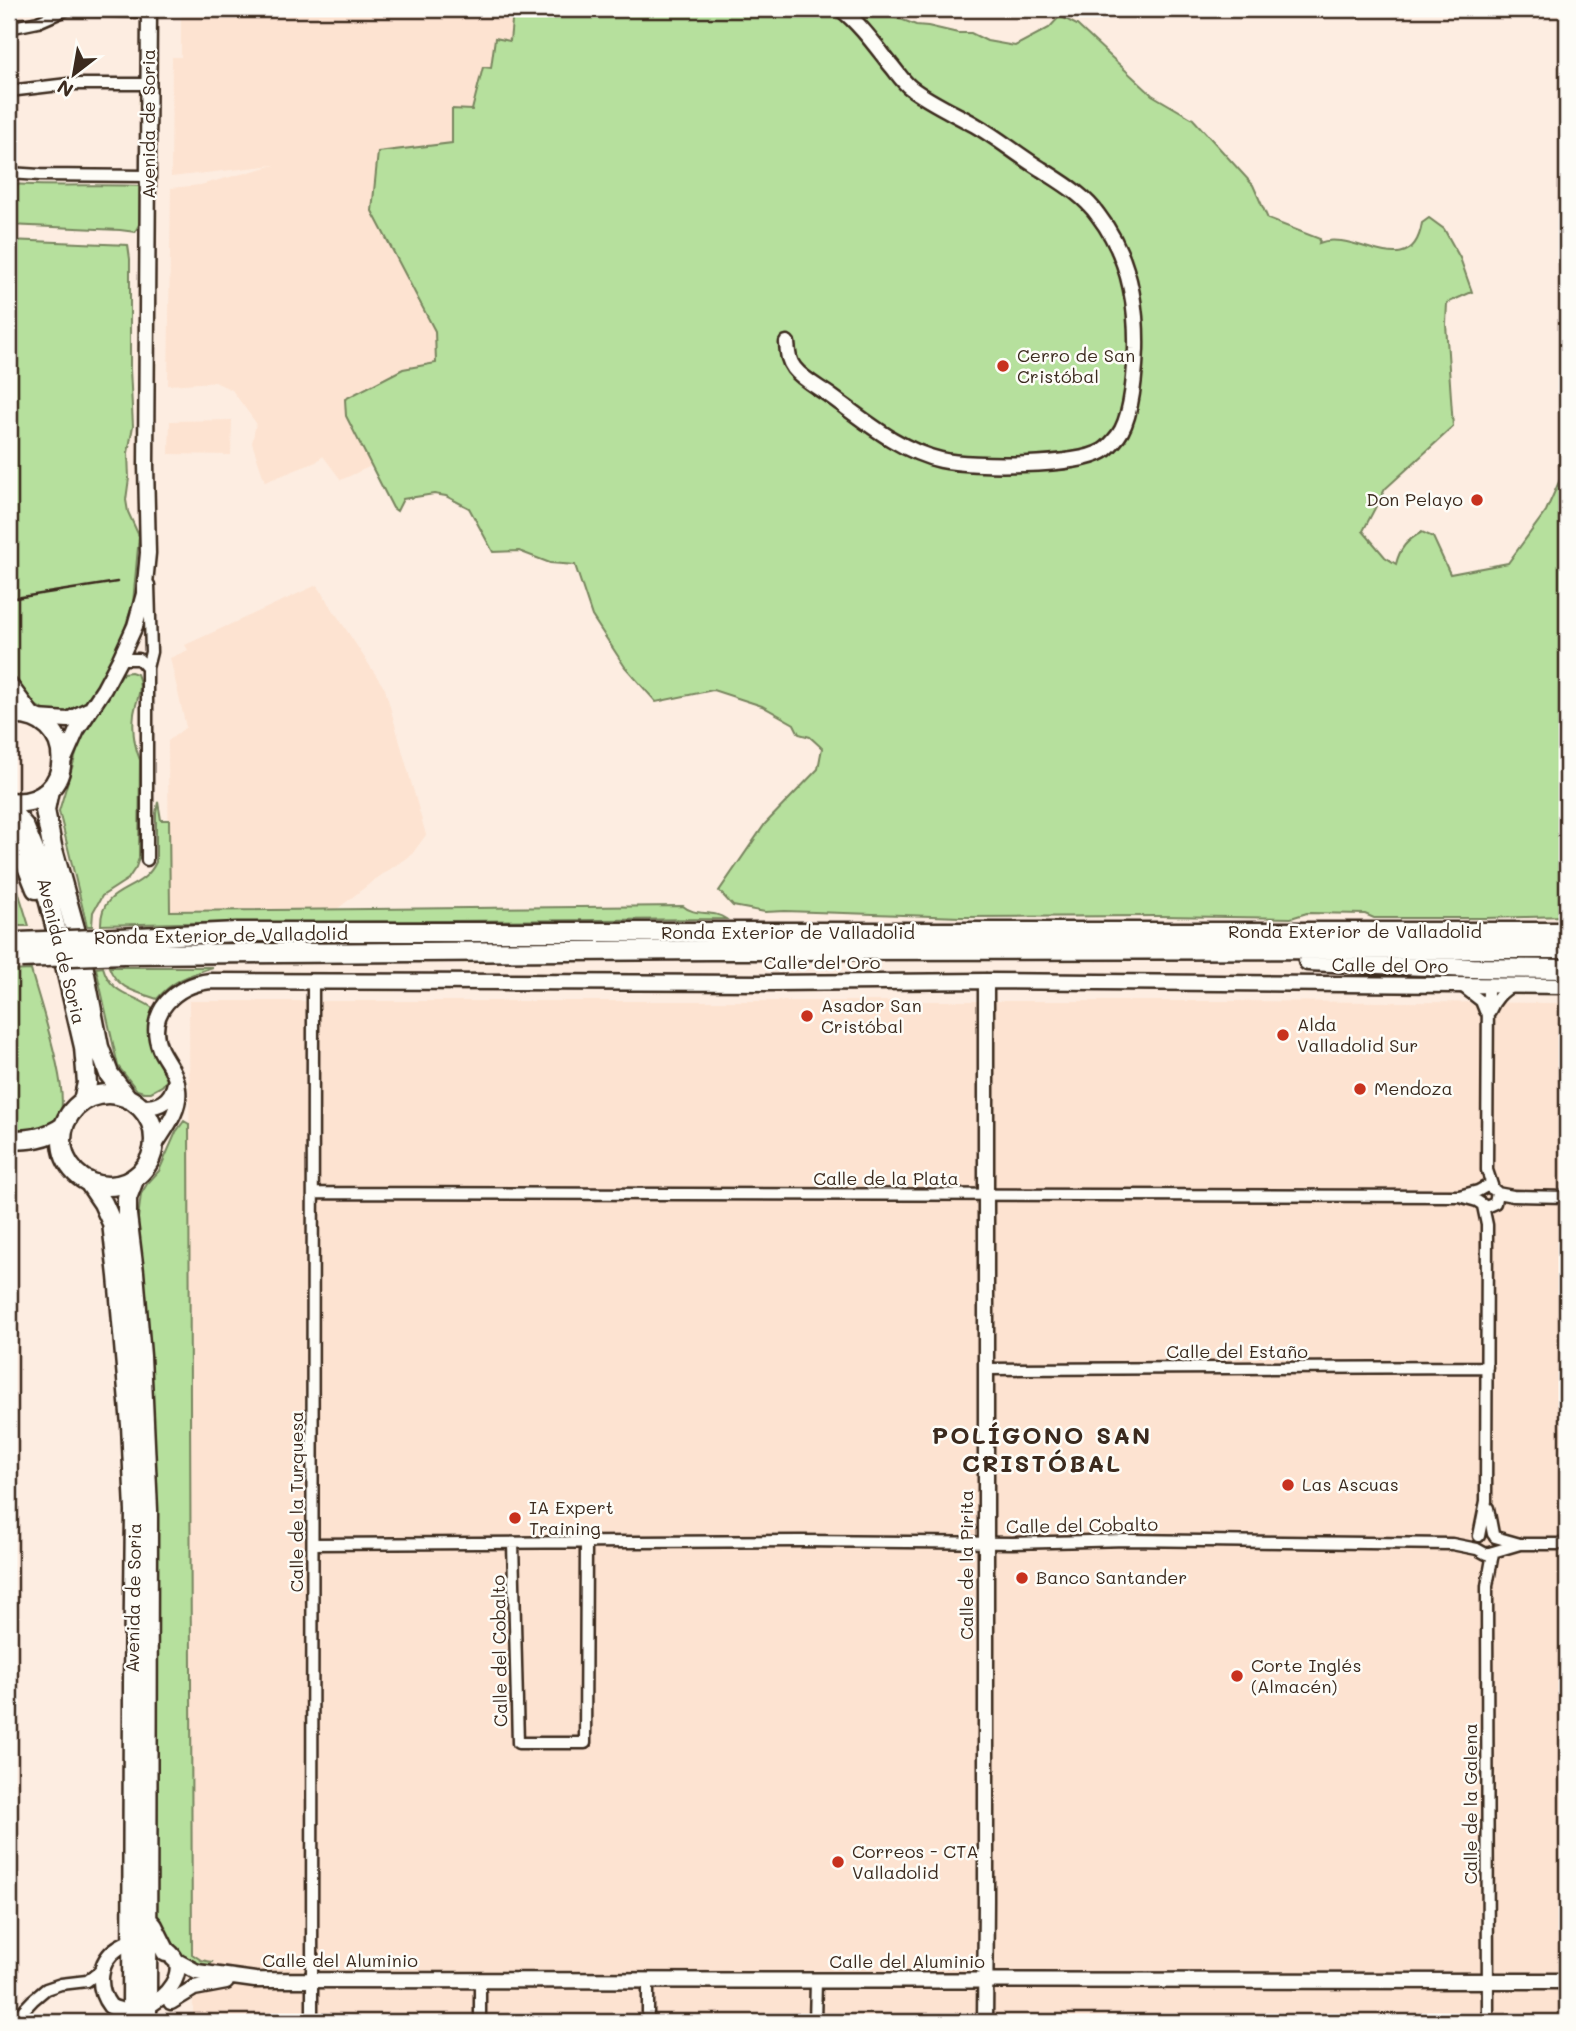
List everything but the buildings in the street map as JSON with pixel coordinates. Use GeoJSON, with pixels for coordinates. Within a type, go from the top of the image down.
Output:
{"type":"FeatureCollection","features":[{"type":"Feature","properties":{"kind":"highway"},"geometry":{"type":"LineString","coordinates":[[9,687],[33,717],[46,724],[56,736],[62,754],[57,781],[49,790],[35,800],[9,802]]}},
{"type":"Feature","properties":{"kind":"highway"},"geometry":{"type":"LineString","coordinates":[[9,715],[33,717]]}},
{"type":"Feature","properties":{"kind":"highway","name":"Avenida de Soria"},"geometry":{"type":"LineString","coordinates":[[49,790],[46,810],[52,846],[79,943],[99,1047],[108,1074],[134,1103]]}},
{"type":"Feature","properties":{"kind":"highway","name":"Avenida de Soria"},"geometry":{"type":"LineString","coordinates":[[9,809],[23,826],[38,860],[61,948],[84,1047],[87,1083],[83,1101]]}},
{"type":"Feature","properties":{"kind":"highway"},"geometry":{"type":"LineString","coordinates":[[9,833],[18,844],[33,881],[61,986],[84,1047]]}},
{"type":"Feature","properties":{"kind":"highway"},"geometry":{"type":"LineString","coordinates":[[1471,931],[1567,926]]}},
{"type":"Feature","properties":{"kind":"highway","name":"Ronda Exterior de Valladolid"},"geometry":{"type":"LineString","coordinates":[[12,950],[121,946],[237,932],[710,942],[758,951],[1567,950]]}},
{"type":"Feature","properties":{"kind":"highway","name":"Ronda Exterior de Valladolid"},"geometry":{"type":"LineString","coordinates":[[710,942],[757,933],[1567,932]]}},
{"type":"Feature","properties":{"kind":"highway"},"geometry":{"type":"LineString","coordinates":[[1200,950],[1242,958],[1295,961],[1567,969]]}},
{"type":"Feature","properties":{"kind":"highway"},"geometry":{"type":"LineString","coordinates":[[105,1094],[134,1103],[146,1115],[152,1128],[153,1148],[149,1161],[135,1177],[115,1185],[88,1181],[77,1174],[69,1163],[62,1143],[64,1126],[70,1114],[83,1101],[105,1094]]}},
{"type":"Feature","properties":{"kind":"highway"},"geometry":{"type":"LineString","coordinates":[[13,1140],[49,1135],[64,1126]]}},
{"type":"Feature","properties":{"kind":"highway"},"geometry":{"type":"LineString","coordinates":[[13,1140],[39,1145],[69,1163]]}},
{"type":"Feature","properties":{"kind":"highway","name":"Avenida de Soria"},"geometry":{"type":"LineString","coordinates":[[135,1177],[127,1198],[127,1215],[140,1344],[148,1510],[147,1919],[139,1942]]}},
{"type":"Feature","properties":{"kind":"highway","name":"Avenida de Soria"},"geometry":{"type":"LineString","coordinates":[[88,1181],[103,1203],[112,1223],[131,1425],[135,1511],[139,1942],[149,2017]]}},
{"type":"Feature","properties":{"kind":"highway"},"geometry":{"type":"LineString","coordinates":[[147,1919],[169,1955]]}},
{"type":"Feature","properties":{"kind":"street"},"geometry":{"type":"LineString","coordinates":[[9,28],[38,22],[68,9],[149,10]]}},
{"type":"Feature","properties":{"kind":"street"},"geometry":{"type":"LineString","coordinates":[[787,343],[789,359],[799,374],[900,444],[941,460],[981,464],[1060,462],[1095,454],[1104,451],[1122,430],[1130,399],[1136,355],[1134,300],[1118,248],[1099,215],[1062,183],[992,135],[909,87],[856,22],[841,9]]}},
{"type":"Feature","properties":{"kind":"street","name":"Avenida de Soria"},"geometry":{"type":"LineString","coordinates":[[62,764],[77,730],[120,659],[140,609],[148,553],[146,465],[149,10]]}},
{"type":"Feature","properties":{"kind":"street"},"geometry":{"type":"LineString","coordinates":[[9,90],[68,84],[149,84]]}},
{"type":"Feature","properties":{"kind":"street"},"geometry":{"type":"LineString","coordinates":[[9,173],[149,176]]}},
{"type":"Feature","properties":{"kind":"street"},"geometry":{"type":"LineString","coordinates":[[145,578],[150,586],[151,598],[147,860]]}},
{"type":"Feature","properties":{"kind":"street"},"geometry":{"type":"LineString","coordinates":[[120,659],[139,659],[148,668]]}},
{"type":"Feature","properties":{"kind":"street"},"geometry":{"type":"LineString","coordinates":[[33,717],[68,720],[89,709]]}},
{"type":"Feature","properties":{"kind":"street","name":"Calle del Oro"},"geometry":{"type":"LineString","coordinates":[[176,1078],[160,1049],[158,1021],[163,1009],[178,991],[185,986],[210,981],[986,981],[1567,986]]}},
{"type":"Feature","properties":{"kind":"street","name":"Calle de la Pirita"},"geometry":{"type":"LineString","coordinates":[[985,2022],[986,981]]}},
{"type":"Feature","properties":{"kind":"street","name":"Calle de la Turquesa"},"geometry":{"type":"LineString","coordinates":[[312,2022],[313,982]]}},
{"type":"Feature","properties":{"kind":"street"},"geometry":{"type":"LineString","coordinates":[[1461,986],[1481,1001],[1488,1018]]}},
{"type":"Feature","properties":{"kind":"street"},"geometry":{"type":"LineString","coordinates":[[1488,986],[1487,1197],[1567,1197]]}},
{"type":"Feature","properties":{"kind":"street"},"geometry":{"type":"LineString","coordinates":[[1488,1018],[1493,1003],[1501,993],[1512,986]]}},
{"type":"Feature","properties":{"kind":"street"},"geometry":{"type":"LineString","coordinates":[[134,1103],[151,1107],[165,1102],[171,1097],[176,1078]]}},
{"type":"Feature","properties":{"kind":"street"},"geometry":{"type":"LineString","coordinates":[[153,1148],[172,1118],[177,1104],[176,1078]]}},
{"type":"Feature","properties":{"kind":"street","name":"Calle de la Plata"},"geometry":{"type":"LineString","coordinates":[[314,1193],[1487,1197]]}},
{"type":"Feature","properties":{"kind":"street","name":"Calle de la Galena"},"geometry":{"type":"LineString","coordinates":[[1487,1197],[1486,1501],[1478,1544],[1486,1586],[1488,2022]]}},
{"type":"Feature","properties":{"kind":"street","name":"Calle del Estaño"},"geometry":{"type":"LineString","coordinates":[[987,1369],[1487,1367]]}},
{"type":"Feature","properties":{"kind":"street","name":"Calle de la Galena"},"geometry":{"type":"LineString","coordinates":[[1486,1501],[1494,1535]]}},
{"type":"Feature","properties":{"kind":"street"},"geometry":{"type":"LineString","coordinates":[[1520,1544],[1485,1533],[1478,1544],[1486,1554],[1520,1544],[1567,1544]]}},
{"type":"Feature","properties":{"kind":"street"},"geometry":{"type":"LineString","coordinates":[[1494,1535],[1498,1543],[1494,1551]]}},
{"type":"Feature","properties":{"kind":"street","name":"Calle del Cobalto"},"geometry":{"type":"LineString","coordinates":[[313,1544],[987,1543],[1127,1539],[1478,1544]]}},
{"type":"Feature","properties":{"kind":"street","name":"Calle del Cobalto"},"geometry":{"type":"LineString","coordinates":[[513,1543],[518,1743],[585,1743],[586,1542]]}},
{"type":"Feature","properties":{"kind":"street","name":"Calle de la Galena"},"geometry":{"type":"LineString","coordinates":[[1486,1586],[1494,1551]]}},
{"type":"Feature","properties":{"kind":"street"},"geometry":{"type":"LineString","coordinates":[[139,1942],[117,1949],[107,1959],[103,1969],[101,1980],[106,2000],[123,2018],[149,2017],[176,1992],[176,1965],[169,1955]]}},
{"type":"Feature","properties":{"kind":"street","name":"Calle del Aluminio"},"geometry":{"type":"LineString","coordinates":[[139,1942],[169,1955],[197,1972],[247,1980]]}},
{"type":"Feature","properties":{"kind":"street"},"geometry":{"type":"LineString","coordinates":[[12,2022],[46,1989],[88,1980],[103,1969]]}},
{"type":"Feature","properties":{"kind":"street"},"geometry":{"type":"LineString","coordinates":[[88,1980],[102,1990]]}},
{"type":"Feature","properties":{"kind":"street","name":"Calle del Aluminio"},"geometry":{"type":"LineString","coordinates":[[149,2017],[194,1988],[247,1980],[1567,1981]]}},
{"type":"Feature","properties":{"kind":"street"},"geometry":{"type":"LineString","coordinates":[[480,1980],[480,2022]]}},
{"type":"Feature","properties":{"kind":"street"},"geometry":{"type":"LineString","coordinates":[[648,1981],[648,2022]]}},
{"type":"Feature","properties":{"kind":"street"},"geometry":{"type":"LineString","coordinates":[[815,2022],[816,1981]]}},
{"type":"Feature","properties":{"kind":"shaded area"},"geometry":{"type":"Polygon","coordinates":[[[181,9],[514,11],[510,41],[495,39],[491,68],[483,68],[472,110],[453,143],[378,152],[372,211],[435,331],[436,363],[403,369],[346,416],[371,466],[341,480],[323,456],[316,462],[265,482],[252,443],[256,423],[232,390],[215,382],[168,385],[171,188],[200,185],[275,165],[171,177],[172,57],[181,57],[181,9]]]}},
{"type":"Feature","properties":{"kind":"shaded area"},"geometry":{"type":"Polygon","coordinates":[[[232,420],[231,455],[169,454],[170,421],[232,420]]]}},
{"type":"Feature","properties":{"kind":"shaded area"},"geometry":{"type":"Polygon","coordinates":[[[317,585],[385,689],[426,835],[412,854],[336,910],[169,911],[168,741],[186,727],[170,658],[188,650],[185,645],[317,585]]]}},
{"type":"Feature","properties":{"kind":"shaded area"},"geometry":{"type":"Polygon","coordinates":[[[189,1001],[1567,1003],[1567,2022],[193,2022],[189,1001]]]}},
{"type":"Feature","properties":{"kind":"green space"},"geometry":{"type":"Polygon","coordinates":[[[492,9],[832,9],[853,18],[864,18],[875,13],[916,25],[971,33],[987,41],[1015,46],[1049,28],[1060,16],[1077,25],[1152,95],[1193,119],[1253,185],[1268,219],[1320,239],[1319,243],[1333,240],[1348,242],[1394,253],[1407,251],[1416,241],[1422,223],[1429,218],[1444,229],[1460,258],[1472,292],[1447,303],[1453,427],[1385,489],[1363,531],[1385,557],[1396,564],[1405,545],[1422,532],[1433,537],[1450,574],[1508,563],[1546,511],[1567,464],[1567,916],[1374,918],[1365,914],[1307,913],[1291,918],[961,917],[765,912],[733,906],[719,891],[765,824],[818,769],[822,748],[810,737],[799,734],[794,724],[762,706],[713,690],[656,702],[625,667],[592,616],[575,565],[550,563],[519,551],[493,552],[469,508],[446,496],[434,494],[403,499],[397,511],[393,508],[346,416],[345,399],[403,369],[436,363],[435,331],[372,211],[378,152],[452,143],[452,109],[472,110],[483,67],[491,68],[495,38],[510,41],[513,11],[492,9]]]}},
{"type":"Feature","properties":{"kind":"green space"},"geometry":{"type":"Polygon","coordinates":[[[9,184],[142,186],[141,221],[135,232],[9,225],[9,184]]]}},
{"type":"Feature","properties":{"kind":"green space"},"geometry":{"type":"Polygon","coordinates":[[[9,240],[128,245],[130,259],[133,426],[128,453],[126,500],[128,512],[139,536],[133,603],[108,668],[89,699],[82,706],[64,715],[50,713],[32,703],[16,684],[9,669],[9,240]]]}},
{"type":"Feature","properties":{"kind":"green space"},"geometry":{"type":"Polygon","coordinates":[[[123,673],[137,674],[140,684],[133,726],[140,760],[139,858],[128,879],[102,896],[93,912],[92,926],[87,926],[59,811],[80,741],[123,673]]]}},
{"type":"Feature","properties":{"kind":"green space"},"geometry":{"type":"Polygon","coordinates":[[[158,802],[161,820],[169,820],[170,911],[683,906],[726,919],[101,925],[107,903],[141,880],[156,862],[158,802]]]}},
{"type":"Feature","properties":{"kind":"green space"},"geometry":{"type":"Polygon","coordinates":[[[9,862],[29,926],[9,926],[9,862]]]}},
{"type":"Feature","properties":{"kind":"green space"},"geometry":{"type":"Polygon","coordinates":[[[103,967],[107,977],[118,989],[154,1009],[149,1032],[151,1044],[167,1080],[151,1092],[137,1090],[118,1066],[96,968],[103,967]]]}},
{"type":"Feature","properties":{"kind":"green space"},"geometry":{"type":"Polygon","coordinates":[[[109,967],[213,967],[176,983],[157,999],[122,985],[109,967]]]}},
{"type":"Feature","properties":{"kind":"green space"},"geometry":{"type":"Polygon","coordinates":[[[31,970],[58,1068],[62,1106],[59,1117],[50,1126],[36,1130],[9,1131],[9,971],[31,970]]]}},
{"type":"Feature","properties":{"kind":"green space"},"geometry":{"type":"Polygon","coordinates":[[[184,1121],[189,1124],[192,1954],[201,1960],[212,1962],[210,1965],[189,1959],[173,1946],[162,1928],[155,1908],[136,1235],[141,1194],[159,1171],[176,1132],[184,1121]]]}},
{"type":"Feature","properties":{"kind":"railway"},"geometry":{"type":"LineString","coordinates":[[9,599],[117,582]]}},
{"type":"Feature","properties":{"kind":"place","name":"Cerro de San Cristóbal"},"geometry":{"type":"Point","coordinates":[1003,366]}},
{"type":"Feature","properties":{"kind":"place","name":"Don Pelayo"},"geometry":{"type":"Point","coordinates":[1477,500]}},
{"type":"Feature","properties":{"kind":"place","name":"Asador San Cristóbal"},"geometry":{"type":"Point","coordinates":[807,1016]}},
{"type":"Feature","properties":{"kind":"place","name":"Alda Valladolid Sur"},"geometry":{"type":"Point","coordinates":[1283,1035]}},
{"type":"Feature","properties":{"kind":"place","name":"Mendoza"},"geometry":{"type":"Point","coordinates":[1360,1089]}},
{"type":"Feature","properties":{"kind":"place","name":"Las Ascuas"},"geometry":{"type":"Point","coordinates":[1288,1485]}},
{"type":"Feature","properties":{"kind":"place","name":"IA Expert Training"},"geometry":{"type":"Point","coordinates":[515,1518]}},
{"type":"Feature","properties":{"kind":"place","name":"Banco Santander"},"geometry":{"type":"Point","coordinates":[1022,1578]}},
{"type":"Feature","properties":{"kind":"place","name":"Corte Inglés (Almacén)"},"geometry":{"type":"Point","coordinates":[1237,1676]}},
{"type":"Feature","properties":{"kind":"place","name":"Correos - CTA Valladolid"},"geometry":{"type":"Point","coordinates":[838,1862]}},
{"type":"Feature","properties":{"kind":"district","name":"POLÍGONO SAN CRISTÓBAL"},"geometry":{"type":"Point","coordinates":[1042,1450]}}]}
